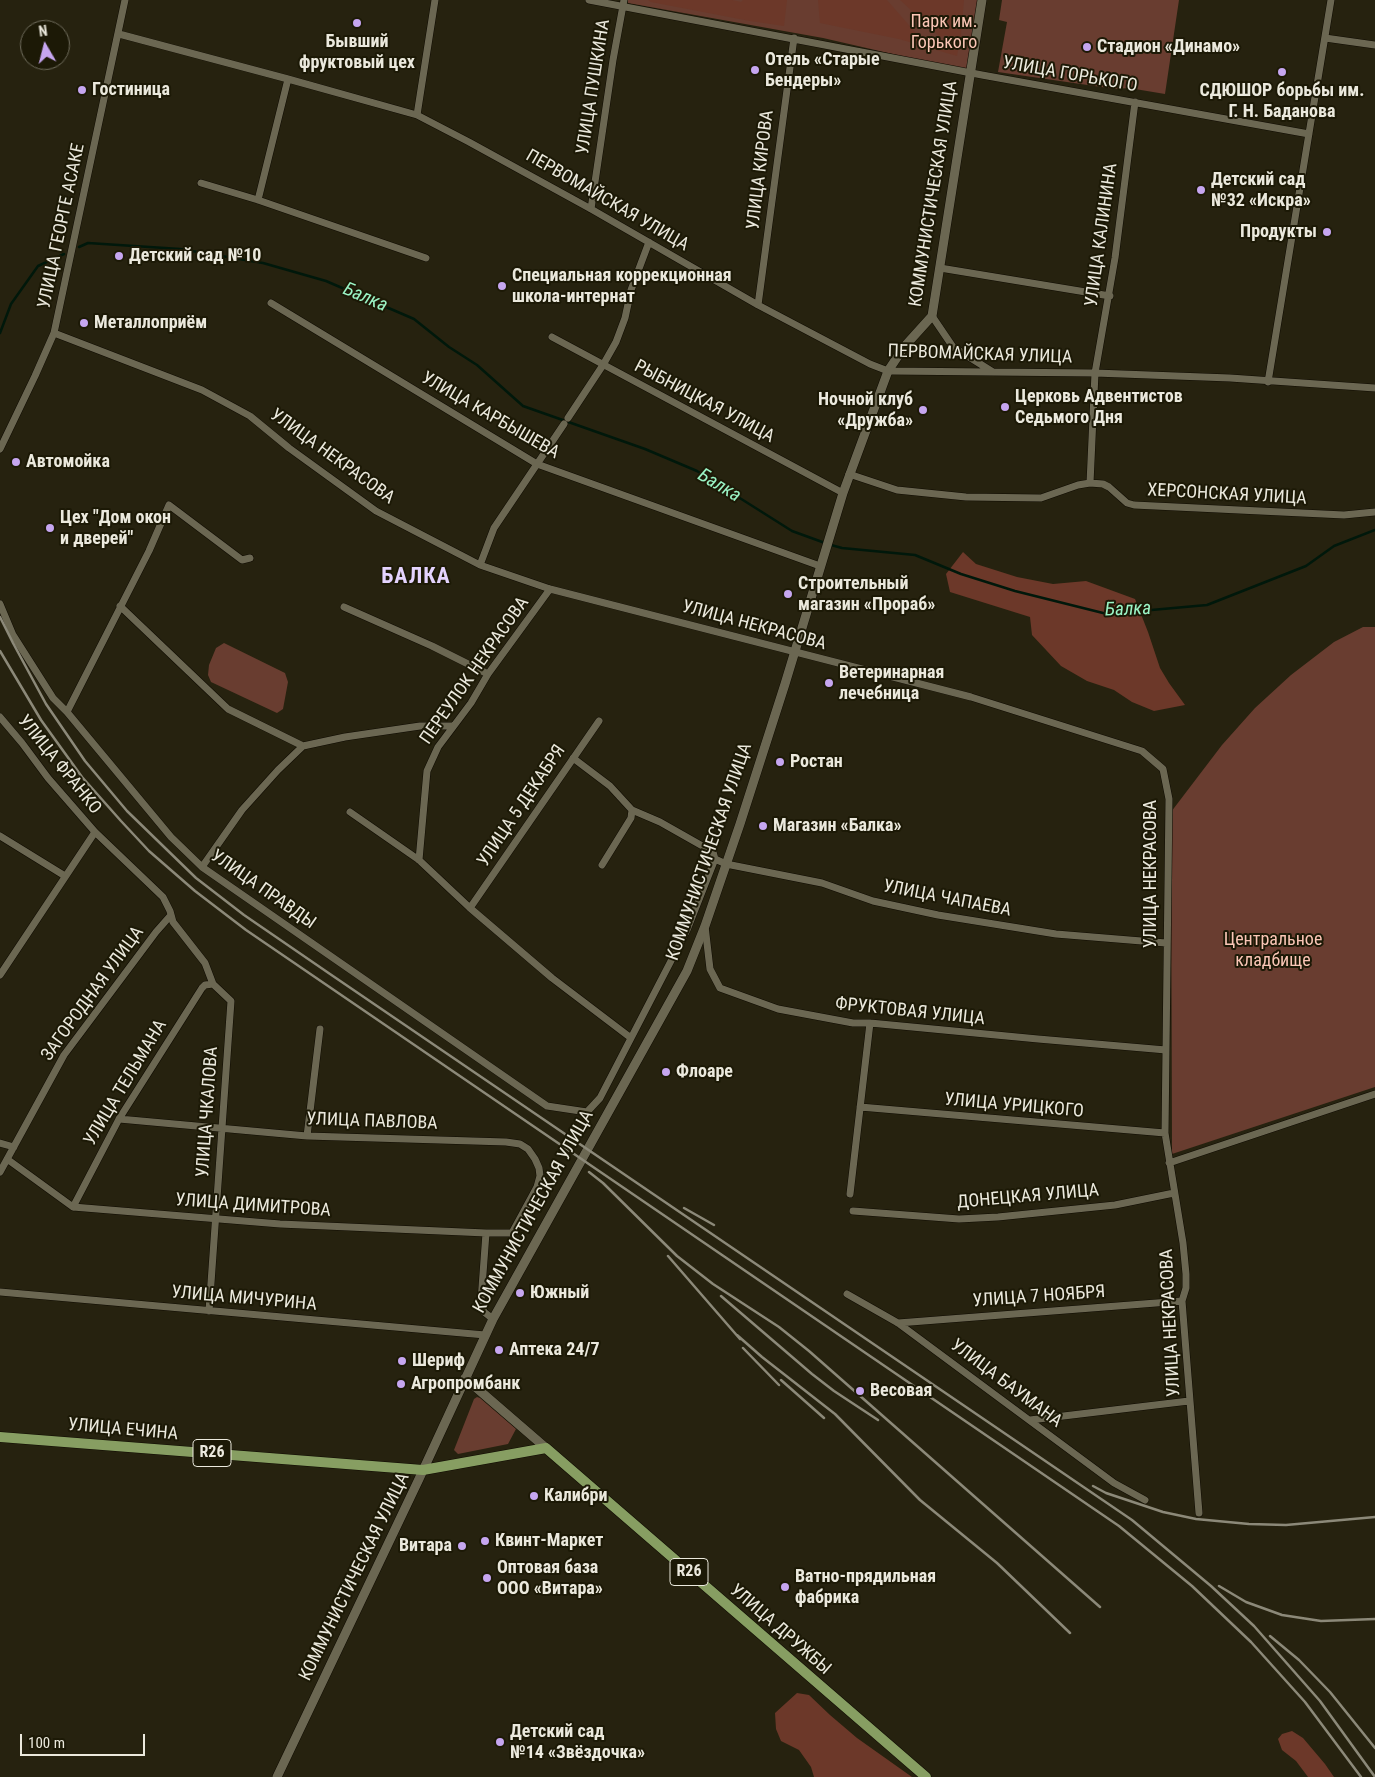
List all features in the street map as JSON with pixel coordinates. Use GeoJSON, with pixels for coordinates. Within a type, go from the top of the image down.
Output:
{"type":"FeatureCollection","features":[{"type":"Feature","properties":{"kind":"main road","name":"КОММУНИСТИЧЕСКАЯ УЛИЦА"},"geometry":{"type":"LineString","coordinates":[[277,1777],[424,1470],[493,1319],[687,971],[705,926],[785,684],[849,474],[888,371],[904,346],[932,316],[982,0]]}},
{"type":"Feature","properties":{"kind":"main road","name":"УЛИЦА ДРУЖБЫ"},"geometry":{"type":"LineString","coordinates":[[465,1378],[926,1777]]}},
{"type":"Feature","properties":{"kind":"main road","name":"УЛИЦА ЕЧИНА"},"geometry":{"type":"LineString","coordinates":[[0,1437],[424,1470]]}},
{"type":"Feature","properties":{"kind":"main road","name":"R26"},"geometry":{"type":"LineString","coordinates":[[424,1470],[546,1448]]}},
{"type":"Feature","properties":{"kind":"street","name":"УЛИЦА ГЕОРГЕ АСАКЕ"},"geometry":{"type":"LineString","coordinates":[[0,449],[54,333],[125,0]]}},
{"type":"Feature","properties":{"kind":"street"},"geometry":{"type":"LineString","coordinates":[[417,115],[436,0]]}},
{"type":"Feature","properties":{"kind":"street","name":"УЛИЦА ГОРЬКОГО"},"geometry":{"type":"LineString","coordinates":[[589,0],[623,3],[971,72],[1309,134]]}},
{"type":"Feature","properties":{"kind":"street"},"geometry":{"type":"LineString","coordinates":[[1268,382],[1331,0]]}},
{"type":"Feature","properties":{"kind":"street","name":"УЛИЦА ПУШКИНА"},"geometry":{"type":"LineString","coordinates":[[591,209],[623,3]]}},
{"type":"Feature","properties":{"kind":"street","name":"ПЕРВОМАЙСКАЯ УЛИЦА"},"geometry":{"type":"LineString","coordinates":[[119,34],[417,115],[591,209],[758,305],[870,364],[888,371],[1095,373],[1230,378],[1375,388]]}},
{"type":"Feature","properties":{"kind":"street","name":"УЛИЦА КИРОВА"},"geometry":{"type":"LineString","coordinates":[[758,305],[794,38]]}},
{"type":"Feature","properties":{"kind":"street"},"geometry":{"type":"LineString","coordinates":[[1325,38],[1375,45]]}},
{"type":"Feature","properties":{"kind":"street"},"geometry":{"type":"LineString","coordinates":[[258,200],[288,79]]}},
{"type":"Feature","properties":{"kind":"street","name":"УЛИЦА КАЛИНИНА"},"geometry":{"type":"LineString","coordinates":[[1090,483],[1095,373],[1110,296],[1135,102]]}},
{"type":"Feature","properties":{"kind":"street"},"geometry":{"type":"LineString","coordinates":[[200,184],[258,200],[426,258]]}},
{"type":"Feature","properties":{"kind":"street"},"geometry":{"type":"LineString","coordinates":[[480,565],[494,528],[603,365],[616,342],[631,290],[649,242]]}},
{"type":"Feature","properties":{"kind":"street"},"geometry":{"type":"LineString","coordinates":[[940,268],[1110,296]]}},
{"type":"Feature","properties":{"kind":"street","name":"УЛИЦА КАРБЫШЕВА"},"geometry":{"type":"LineString","coordinates":[[271,303],[537,464],[820,566]]}},
{"type":"Feature","properties":{"kind":"street"},"geometry":{"type":"LineString","coordinates":[[932,316],[953,347],[993,372]]}},
{"type":"Feature","properties":{"kind":"street","name":"УЛИЦА НЕКРАСОВА"},"geometry":{"type":"LineString","coordinates":[[54,333],[202,390],[250,416],[296,453],[376,511],[480,565],[550,589],[971,698],[1142,751],[1163,769],[1168,799],[1165,1133],[1186,1274],[1186,1288],[1182,1301],[1199,1513]]}},
{"type":"Feature","properties":{"kind":"street","name":"РЫБНИЦКАЯ УЛИЦА"},"geometry":{"type":"LineString","coordinates":[[552,337],[843,493]]}},
{"type":"Feature","properties":{"kind":"street"},"geometry":{"type":"LineString","coordinates":[[849,474],[898,490],[966,497],[1041,498],[1078,485],[1090,483]]}},
{"type":"Feature","properties":{"kind":"street","name":"ХЕРСОНСКАЯ УЛИЦА"},"geometry":{"type":"LineString","coordinates":[[1090,483],[1103,484],[1127,503],[1134,505],[1344,515],[1375,512]]}},
{"type":"Feature","properties":{"kind":"street"},"geometry":{"type":"LineString","coordinates":[[67,712],[149,551],[169,505],[242,560],[250,558]]}},
{"type":"Feature","properties":{"kind":"street","name":"ПЕРЕУЛОК НЕКРАСОВА"},"geometry":{"type":"LineString","coordinates":[[419,860],[427,771],[438,747],[550,589]]}},
{"type":"Feature","properties":{"kind":"street","name":"УЛИЦА ПРАВДЫ"},"geometry":{"type":"LineString","coordinates":[[0,604],[18,643],[53,698],[67,712],[171,837],[202,867],[547,1106],[587,1112],[600,1098],[631,1038]]}},
{"type":"Feature","properties":{"kind":"street"},"geometry":{"type":"LineString","coordinates":[[120,606],[228,709],[303,746]]}},
{"type":"Feature","properties":{"kind":"street"},"geometry":{"type":"LineString","coordinates":[[344,608],[432,646],[488,674]]}},
{"type":"Feature","properties":{"kind":"street","name":"УЛИЦА ФРАНКО"},"geometry":{"type":"LineString","coordinates":[[0,717],[48,778],[95,832],[158,892],[166,902],[176,927],[205,963],[213,984]]}},
{"type":"Feature","properties":{"kind":"street","name":"УЛИЦА 5 ДЕКАБРЯ"},"geometry":{"type":"LineString","coordinates":[[470,908],[599,721]]}},
{"type":"Feature","properties":{"kind":"street"},"geometry":{"type":"LineString","coordinates":[[202,867],[242,810],[278,770],[303,746],[345,737],[420,726],[452,726]]}},
{"type":"Feature","properties":{"kind":"street"},"geometry":{"type":"LineString","coordinates":[[573,758],[610,786],[632,810],[632,818],[602,865]]}},
{"type":"Feature","properties":{"kind":"street","name":"УЛИЦА ЧАПАЕВА"},"geometry":{"type":"LineString","coordinates":[[632,810],[660,822],[713,852],[715,858],[726,864],[822,883],[873,901],[938,915],[1056,934],[1166,944]]}},
{"type":"Feature","properties":{"kind":"street"},"geometry":{"type":"LineString","coordinates":[[350,812],[419,860],[470,908],[552,978],[631,1038],[687,930],[715,858]]}},
{"type":"Feature","properties":{"kind":"street"},"geometry":{"type":"LineString","coordinates":[[0,975],[95,832]]}},
{"type":"Feature","properties":{"kind":"street"},"geometry":{"type":"LineString","coordinates":[[0,836],[65,876]]}},
{"type":"Feature","properties":{"kind":"street","name":"ЗАГОРОДНАЯ УЛИЦА"},"geometry":{"type":"LineString","coordinates":[[0,1172],[64,1055],[170,915]]}},
{"type":"Feature","properties":{"kind":"street","name":"ФРУКТОВАЯ УЛИЦА"},"geometry":{"type":"LineString","coordinates":[[705,926],[710,969],[720,988],[778,1009],[853,1023],[1166,1050]]}},
{"type":"Feature","properties":{"kind":"street","name":"УЛИЦА ТЕЛЬМАНА"},"geometry":{"type":"LineString","coordinates":[[73,1207],[120,1119],[202,988],[205,985],[213,984]]}},
{"type":"Feature","properties":{"kind":"street","name":"УЛИЦА ЧКАЛОВА"},"geometry":{"type":"LineString","coordinates":[[209,1311],[231,1002],[213,984]]}},
{"type":"Feature","properties":{"kind":"street"},"geometry":{"type":"LineString","coordinates":[[850,1194],[870,1023]]}},
{"type":"Feature","properties":{"kind":"street"},"geometry":{"type":"LineString","coordinates":[[307,1136],[320,1028]]}},
{"type":"Feature","properties":{"kind":"street"},"geometry":{"type":"LineString","coordinates":[[1169,1163],[1375,1094]]}},
{"type":"Feature","properties":{"kind":"street","name":"УЛИЦА УРИЦКОГО"},"geometry":{"type":"LineString","coordinates":[[860,1107],[1165,1133]]}},
{"type":"Feature","properties":{"kind":"street","name":"УЛИЦА ПАВЛОВА"},"geometry":{"type":"LineString","coordinates":[[120,1119],[307,1136],[520,1144],[528,1149],[535,1159],[540,1176],[537,1187],[512,1233]]}},
{"type":"Feature","properties":{"kind":"street"},"geometry":{"type":"LineString","coordinates":[[0,1143],[14,1147]]}},
{"type":"Feature","properties":{"kind":"street"},"geometry":{"type":"LineString","coordinates":[[7,1159],[73,1207]]}},
{"type":"Feature","properties":{"kind":"street","name":"ДОНЕЦКАЯ УЛИЦА"},"geometry":{"type":"LineString","coordinates":[[853,1211],[959,1219],[998,1218],[1115,1205],[1174,1193]]}},
{"type":"Feature","properties":{"kind":"street","name":"УЛИЦА ДИМИТРОВА"},"geometry":{"type":"LineString","coordinates":[[73,1207],[280,1224],[512,1233]]}},
{"type":"Feature","properties":{"kind":"street"},"geometry":{"type":"LineString","coordinates":[[486,1233],[481,1301],[484,1312],[493,1319]]}},
{"type":"Feature","properties":{"kind":"street","name":"УЛИЦА МИЧУРИНА"},"geometry":{"type":"LineString","coordinates":[[0,1292],[485,1335]]}},
{"type":"Feature","properties":{"kind":"street","name":"УЛИЦА БАУМАНА"},"geometry":{"type":"LineString","coordinates":[[847,1294],[898,1323],[1114,1483],[1145,1500]]}},
{"type":"Feature","properties":{"kind":"street","name":"УЛИЦА 7 НОЯБРЯ"},"geometry":{"type":"LineString","coordinates":[[898,1323],[1182,1301]]}},
{"type":"Feature","properties":{"kind":"street"},"geometry":{"type":"LineString","coordinates":[[1030,1420],[1189,1400]]}},
{"type":"Feature","properties":{"kind":"green space","name":"Парк им. Горького"},"geometry":{"type":"Polygon","coordinates":[[[628,0],[982,0],[971,72],[823,38],[628,3],[628,0]]]}},
{"type":"Feature","properties":{"kind":"green space"},"geometry":{"type":"Polygon","coordinates":[[[648,0],[732,0],[741,2],[743,0],[787,0],[784,26],[648,0]]]}},
{"type":"Feature","properties":{"kind":"green space"},"geometry":{"type":"Polygon","coordinates":[[[818,0],[887,0],[922,40],[936,47],[950,46],[951,37],[946,35],[940,37],[900,0],[964,0],[957,56],[899,39],[820,23],[818,0]]]}},
{"type":"Feature","properties":{"kind":"green space","name":"Стадион «Динамо»"},"geometry":{"type":"Polygon","coordinates":[[[1002,0],[1179,0],[1165,94],[1129,88],[1115,89],[998,72],[1007,22],[999,20],[1002,0]]]}},
{"type":"Feature","properties":{"kind":"green space"},"geometry":{"type":"Polygon","coordinates":[[[963,552],[976,564],[1017,577],[1053,584],[1086,581],[1135,599],[1160,668],[1185,705],[1154,711],[1132,702],[1114,690],[1087,681],[1061,666],[1032,635],[1030,617],[950,592],[946,574],[963,552]]]}},
{"type":"Feature","properties":{"kind":"green space","name":"Центральное кладбище"},"geometry":{"type":"Polygon","coordinates":[[[1363,627],[1375,627],[1375,1087],[1172,1154],[1171,812],[1222,745],[1255,708],[1291,675],[1334,642],[1363,627]]]}},
{"type":"Feature","properties":{"kind":"green space"},"geometry":{"type":"Polygon","coordinates":[[[224,643],[285,673],[288,682],[283,709],[277,713],[211,682],[208,675],[209,665],[216,648],[224,643]]]}},
{"type":"Feature","properties":{"kind":"green space"},"geometry":{"type":"Polygon","coordinates":[[[477,1397],[516,1429],[508,1444],[458,1454],[454,1450],[474,1399],[477,1397]]]}},
{"type":"Feature","properties":{"kind":"green space"},"geometry":{"type":"Polygon","coordinates":[[[797,1693],[809,1695],[857,1738],[912,1777],[814,1777],[811,1767],[799,1750],[781,1741],[776,1729],[775,1713],[797,1693]]]}},
{"type":"Feature","properties":{"kind":"green space"},"geometry":{"type":"Polygon","coordinates":[[[1292,1731],[1303,1738],[1334,1777],[1308,1777],[1296,1761],[1282,1750],[1278,1739],[1282,1734],[1292,1731]]]}},
{"type":"Feature","properties":{"kind":"waterway","name":"Балка"},"geometry":{"type":"LineString","coordinates":[[79,247],[88,243],[180,249],[263,263],[326,281],[414,319],[449,347],[477,365],[523,406],[645,449],[697,471],[792,531],[825,543]]}},
{"type":"Feature","properties":{"kind":"waterway","name":"Балка"},"geometry":{"type":"LineString","coordinates":[[0,333],[11,304],[38,266],[64,254]]}},
{"type":"Feature","properties":{"kind":"waterway","name":"Балка"},"geometry":{"type":"LineString","coordinates":[[831,545],[842,548],[915,555],[961,574],[1015,591],[1107,614],[1207,605],[1306,566],[1334,546],[1375,530]]}},
{"type":"Feature","properties":{"kind":"railway"},"geometry":{"type":"LineString","coordinates":[[0,617],[46,704],[85,761],[127,811],[196,878],[244,915],[330,974],[1132,1520],[1211,1586],[1254,1626],[1320,1701],[1375,1777]]}},
{"type":"Feature","properties":{"kind":"railway"},"geometry":{"type":"LineString","coordinates":[[0,651],[41,720],[82,777],[149,851],[195,891],[246,930],[1119,1526],[1192,1586],[1251,1642],[1305,1702],[1361,1777]]}},
{"type":"Feature","properties":{"kind":"railway"},"geometry":{"type":"LineString","coordinates":[[589,1172],[603,1183],[677,1256],[713,1284],[779,1327],[809,1351],[1100,1607]]}},
{"type":"Feature","properties":{"kind":"railway"},"geometry":{"type":"LineString","coordinates":[[684,1208],[714,1225]]}},
{"type":"Feature","properties":{"kind":"railway"},"geometry":{"type":"LineString","coordinates":[[668,1256],[740,1339]]}},
{"type":"Feature","properties":{"kind":"railway"},"geometry":{"type":"LineString","coordinates":[[721,1296],[812,1374],[878,1420]]}},
{"type":"Feature","properties":{"kind":"railway"},"geometry":{"type":"LineString","coordinates":[[737,1335],[835,1414],[920,1500],[997,1563],[1070,1633]]}},
{"type":"Feature","properties":{"kind":"railway"},"geometry":{"type":"LineString","coordinates":[[743,1348],[779,1385]]}},
{"type":"Feature","properties":{"kind":"railway"},"geometry":{"type":"LineString","coordinates":[[781,1380],[824,1418]]}},
{"type":"Feature","properties":{"kind":"railway"},"geometry":{"type":"LineString","coordinates":[[1093,1486],[1106,1493],[1163,1512],[1196,1519],[1286,1525],[1375,1517]]}},
{"type":"Feature","properties":{"kind":"railway"},"geometry":{"type":"LineString","coordinates":[[1219,1586],[1246,1602],[1282,1615],[1321,1621],[1375,1619]]}},
{"type":"Feature","properties":{"kind":"railway"},"geometry":{"type":"LineString","coordinates":[[1270,1636],[1299,1660],[1330,1692],[1375,1748]]}},
{"type":"Feature","properties":{"kind":"place","name":"Бывший фруктовый цех"},"geometry":{"type":"Point","coordinates":[357,23]}},
{"type":"Feature","properties":{"kind":"place","name":"Стадион «Динамо»"},"geometry":{"type":"Point","coordinates":[1087,47]}},
{"type":"Feature","properties":{"kind":"place","name":"Отель «Старые Бендеры»"},"geometry":{"type":"Point","coordinates":[755,70]}},
{"type":"Feature","properties":{"kind":"place","name":"СДЮШОР борьбы им. Г. Н. Баданова"},"geometry":{"type":"Point","coordinates":[1282,72]}},
{"type":"Feature","properties":{"kind":"place","name":"Гостиница"},"geometry":{"type":"Point","coordinates":[82,90]}},
{"type":"Feature","properties":{"kind":"place","name":"Детский сад №32 «Искра»"},"geometry":{"type":"Point","coordinates":[1201,190]}},
{"type":"Feature","properties":{"kind":"place","name":"Продукты"},"geometry":{"type":"Point","coordinates":[1327,232]}},
{"type":"Feature","properties":{"kind":"place","name":"Детский сад №10"},"geometry":{"type":"Point","coordinates":[119,256]}},
{"type":"Feature","properties":{"kind":"place","name":"Специальная коррекционная школа-интернат"},"geometry":{"type":"Point","coordinates":[502,286]}},
{"type":"Feature","properties":{"kind":"place","name":"Металлоприём"},"geometry":{"type":"Point","coordinates":[84,323]}},
{"type":"Feature","properties":{"kind":"place","name":"Церковь Адвентистов Седьмого Дня"},"geometry":{"type":"Point","coordinates":[1005,407]}},
{"type":"Feature","properties":{"kind":"place","name":"Ночной клуб «Дружба»"},"geometry":{"type":"Point","coordinates":[923,410]}},
{"type":"Feature","properties":{"kind":"place","name":"Автомойка"},"geometry":{"type":"Point","coordinates":[16,462]}},
{"type":"Feature","properties":{"kind":"place","name":"Цех \"Дом окон и дверей\""},"geometry":{"type":"Point","coordinates":[50,528]}},
{"type":"Feature","properties":{"kind":"place","name":"Строительный магазин «Прораб»"},"geometry":{"type":"Point","coordinates":[788,594]}},
{"type":"Feature","properties":{"kind":"place","name":"Ветеринарная лечебница"},"geometry":{"type":"Point","coordinates":[829,683]}},
{"type":"Feature","properties":{"kind":"place","name":"Ростан"},"geometry":{"type":"Point","coordinates":[780,762]}},
{"type":"Feature","properties":{"kind":"place","name":"Магазин «Балка»"},"geometry":{"type":"Point","coordinates":[763,826]}},
{"type":"Feature","properties":{"kind":"place","name":"Флоаре"},"geometry":{"type":"Point","coordinates":[666,1072]}},
{"type":"Feature","properties":{"kind":"place","name":"Южный"},"geometry":{"type":"Point","coordinates":[520,1293]}},
{"type":"Feature","properties":{"kind":"place","name":"Аптека 24/7"},"geometry":{"type":"Point","coordinates":[499,1350]}},
{"type":"Feature","properties":{"kind":"place","name":"Шериф"},"geometry":{"type":"Point","coordinates":[402,1361]}},
{"type":"Feature","properties":{"kind":"place","name":"Агропромбанк"},"geometry":{"type":"Point","coordinates":[401,1384]}},
{"type":"Feature","properties":{"kind":"place","name":"Весовая"},"geometry":{"type":"Point","coordinates":[860,1391]}},
{"type":"Feature","properties":{"kind":"place","name":"Калибри"},"geometry":{"type":"Point","coordinates":[534,1496]}},
{"type":"Feature","properties":{"kind":"place","name":"Квинт-Маркет"},"geometry":{"type":"Point","coordinates":[485,1541]}},
{"type":"Feature","properties":{"kind":"place","name":"Витара"},"geometry":{"type":"Point","coordinates":[462,1546]}},
{"type":"Feature","properties":{"kind":"place","name":"Оптовая база ООО «Витара»"},"geometry":{"type":"Point","coordinates":[487,1578]}},
{"type":"Feature","properties":{"kind":"place","name":"Ватно-прядильная фабрика"},"geometry":{"type":"Point","coordinates":[785,1587]}},
{"type":"Feature","properties":{"kind":"place","name":"Детский сад №14 «Звёздочка»"},"geometry":{"type":"Point","coordinates":[500,1742]}},
{"type":"Feature","properties":{"kind":"district","name":"БАЛКА"},"geometry":{"type":"Point","coordinates":[416,577]}}]}
